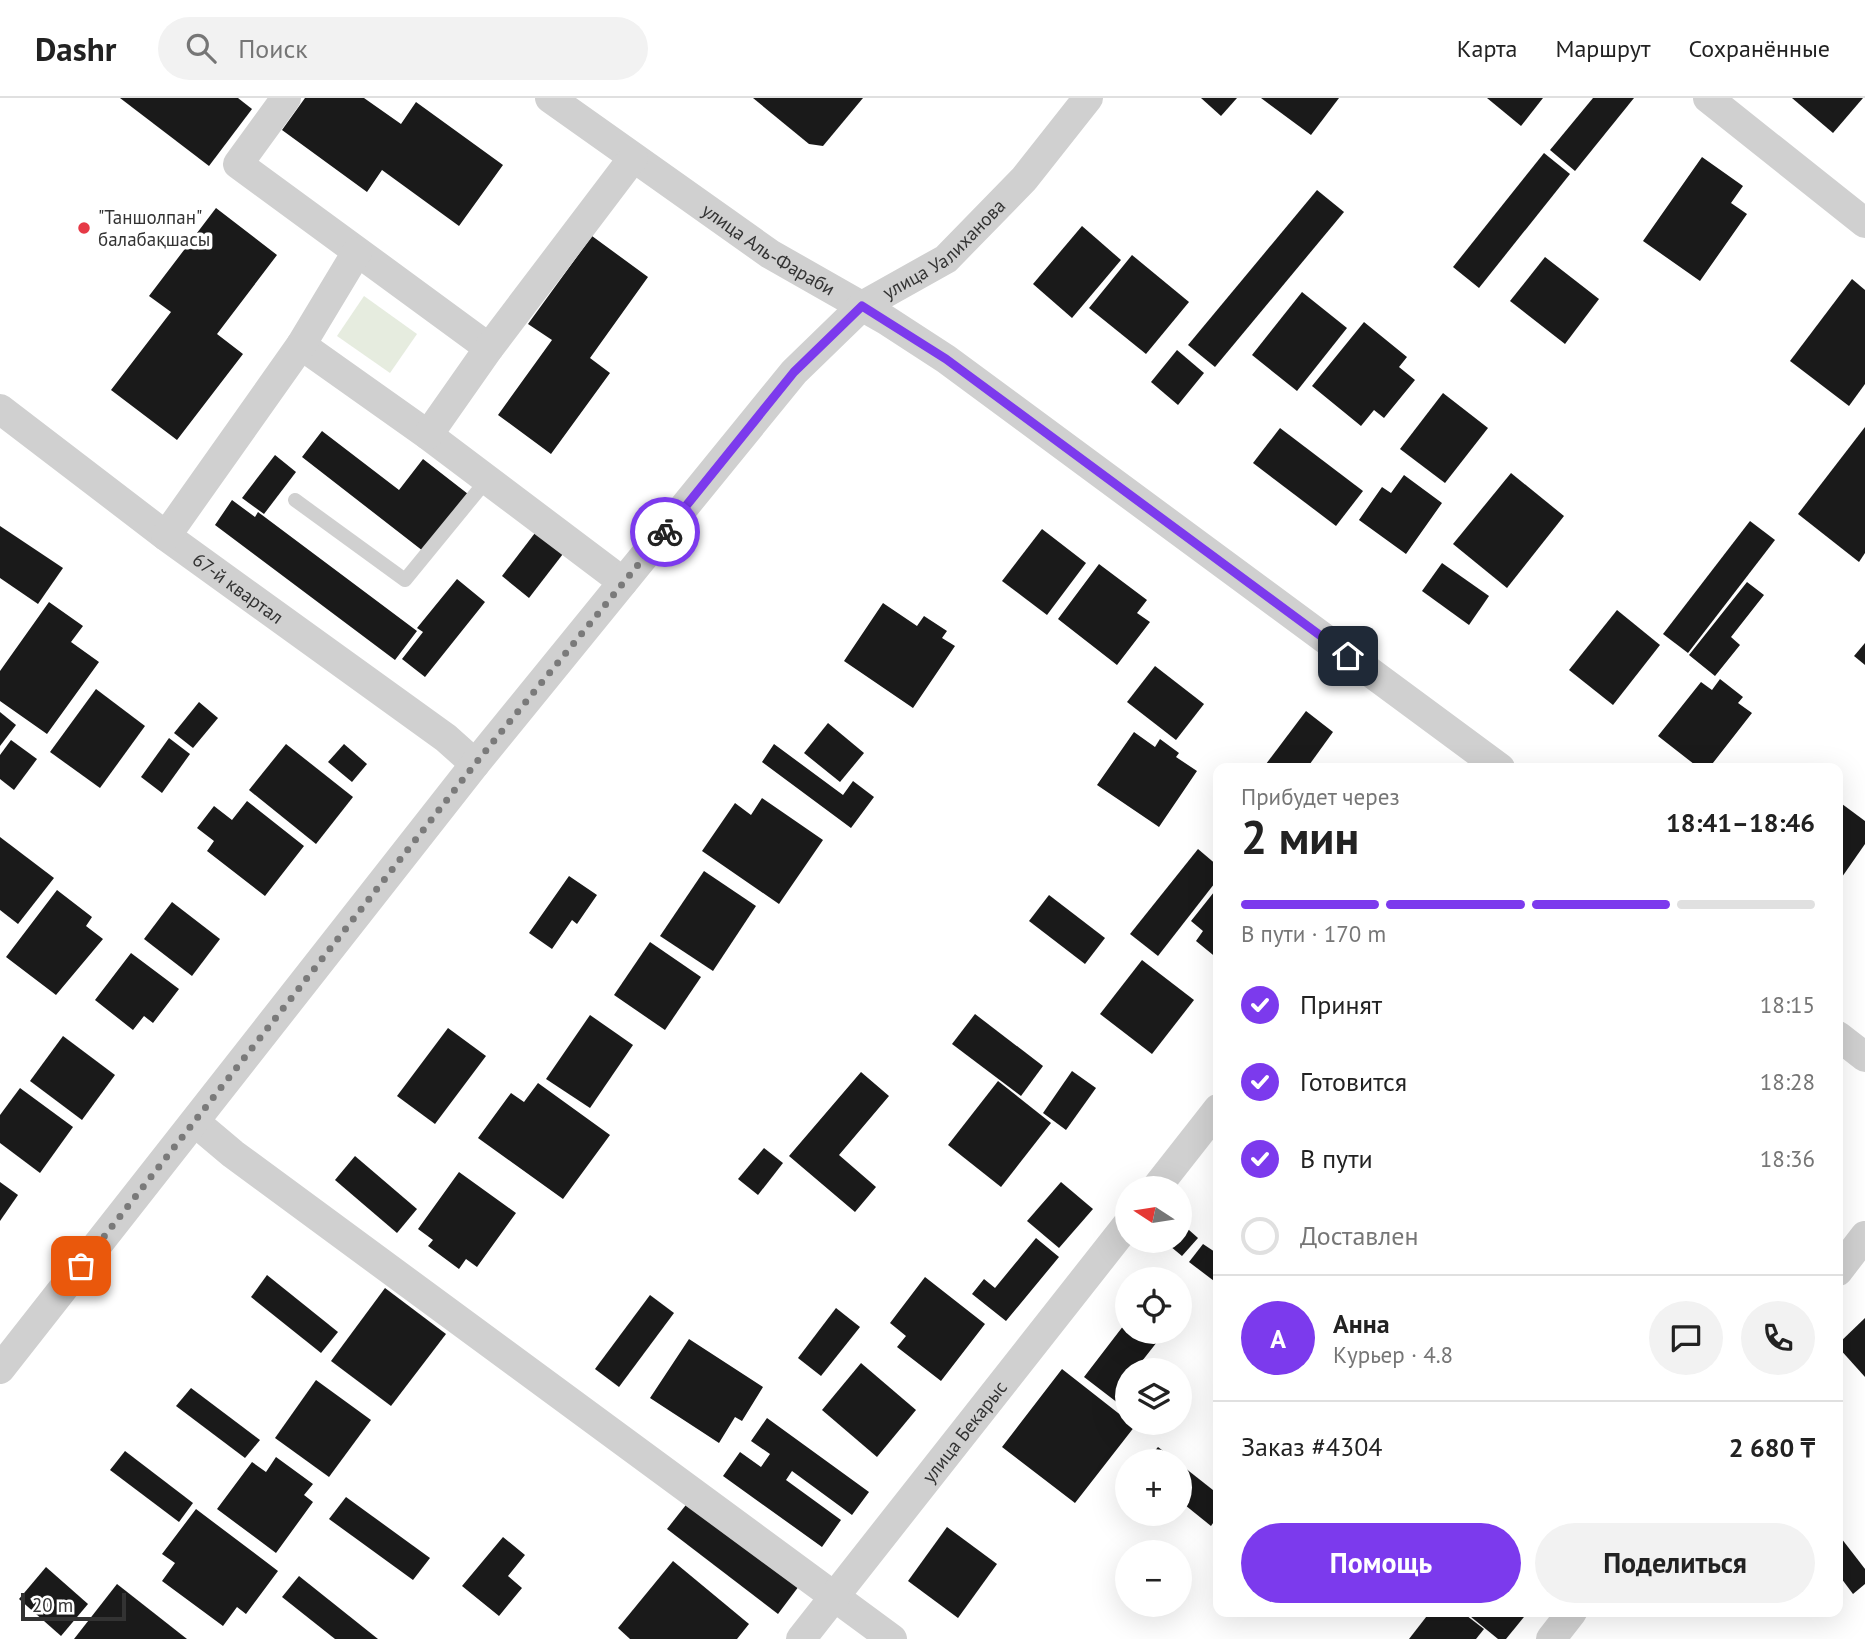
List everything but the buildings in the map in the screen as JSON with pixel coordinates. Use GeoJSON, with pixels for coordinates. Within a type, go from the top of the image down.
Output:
{"type":"FeatureCollection","features":[{"type":"Feature","properties":{"kind":"street"},"geometry":{"type":"LineString","coordinates":[[286,98],[237,164],[489,348]]}},
{"type":"Feature","properties":{"kind":"street","name":"улица Аль-Фараби"},"geometry":{"type":"LineString","coordinates":[[550,98],[770,254],[862,306],[946,359],[1485,763]]}},
{"type":"Feature","properties":{"kind":"street","name":"улица Уалиханова"},"geometry":{"type":"LineString","coordinates":[[0,1369],[475,764],[794,372],[862,306],[946,259],[1024,179],[1088,98]]}},
{"type":"Feature","properties":{"kind":"street"},"geometry":{"type":"LineString","coordinates":[[1708,98],[1865,223]]}},
{"type":"Feature","properties":{"kind":"street"},"geometry":{"type":"LineString","coordinates":[[428,435],[489,348],[633,159]]}},
{"type":"Feature","properties":{"kind":"street"},"geometry":{"type":"LineString","coordinates":[[166,536],[301,345],[357,252]]}},
{"type":"Feature","properties":{"kind":"street"},"geometry":{"type":"LineString","coordinates":[[301,345],[428,435],[623,582]]}},
{"type":"Feature","properties":{"kind":"street","name":"67-й квартал"},"geometry":{"type":"LineString","coordinates":[[0,409],[166,536],[446,738],[475,764]]}},
{"type":"Feature","properties":{"kind":"street"},"geometry":{"type":"LineString","coordinates":[[1843,1040],[1865,1057]]}},
{"type":"Feature","properties":{"kind":"street"},"geometry":{"type":"LineString","coordinates":[[1165,1176],[1213,1115]]}},
{"type":"Feature","properties":{"kind":"street"},"geometry":{"type":"LineString","coordinates":[[195,1122],[233,1154],[892,1639]]}},
{"type":"Feature","properties":{"kind":"street"},"geometry":{"type":"LineString","coordinates":[[1843,1265],[1865,1236]]}},
{"type":"Feature","properties":{"kind":"street","name":"улица Бекарыс"},"geometry":{"type":"LineString","coordinates":[[801,1639],[1115,1240]]}},
{"type":"Feature","properties":{"kind":"street"},"geometry":{"type":"LineString","coordinates":[[1550,1639],[1568,1617]]}},
{"type":"Feature","properties":{"kind":"lane"},"geometry":{"type":"LineString","coordinates":[[295,500],[405,580],[486,481]]}},
{"type":"Feature","properties":{"kind":"shaded area"},"geometry":{"type":"Polygon","coordinates":[[[364,296],[417,334],[390,373],[337,336],[364,296]]]}},
{"type":"Feature","properties":{"kind":"way so far"},"geometry":{"type":"LineString","coordinates":[[81,1266],[475,764],[665,532]]}},
{"type":"Feature","properties":{"kind":"place","name":"\"Таншолпан\" балабақшасы"},"geometry":{"type":"Point","coordinates":[84,228]}},
{"type":"Feature","properties":{"kind":"route"},"geometry":{"type":"LineString","coordinates":[[665,532],[794,372],[862,306],[946,359],[1348,656]]}}]}
